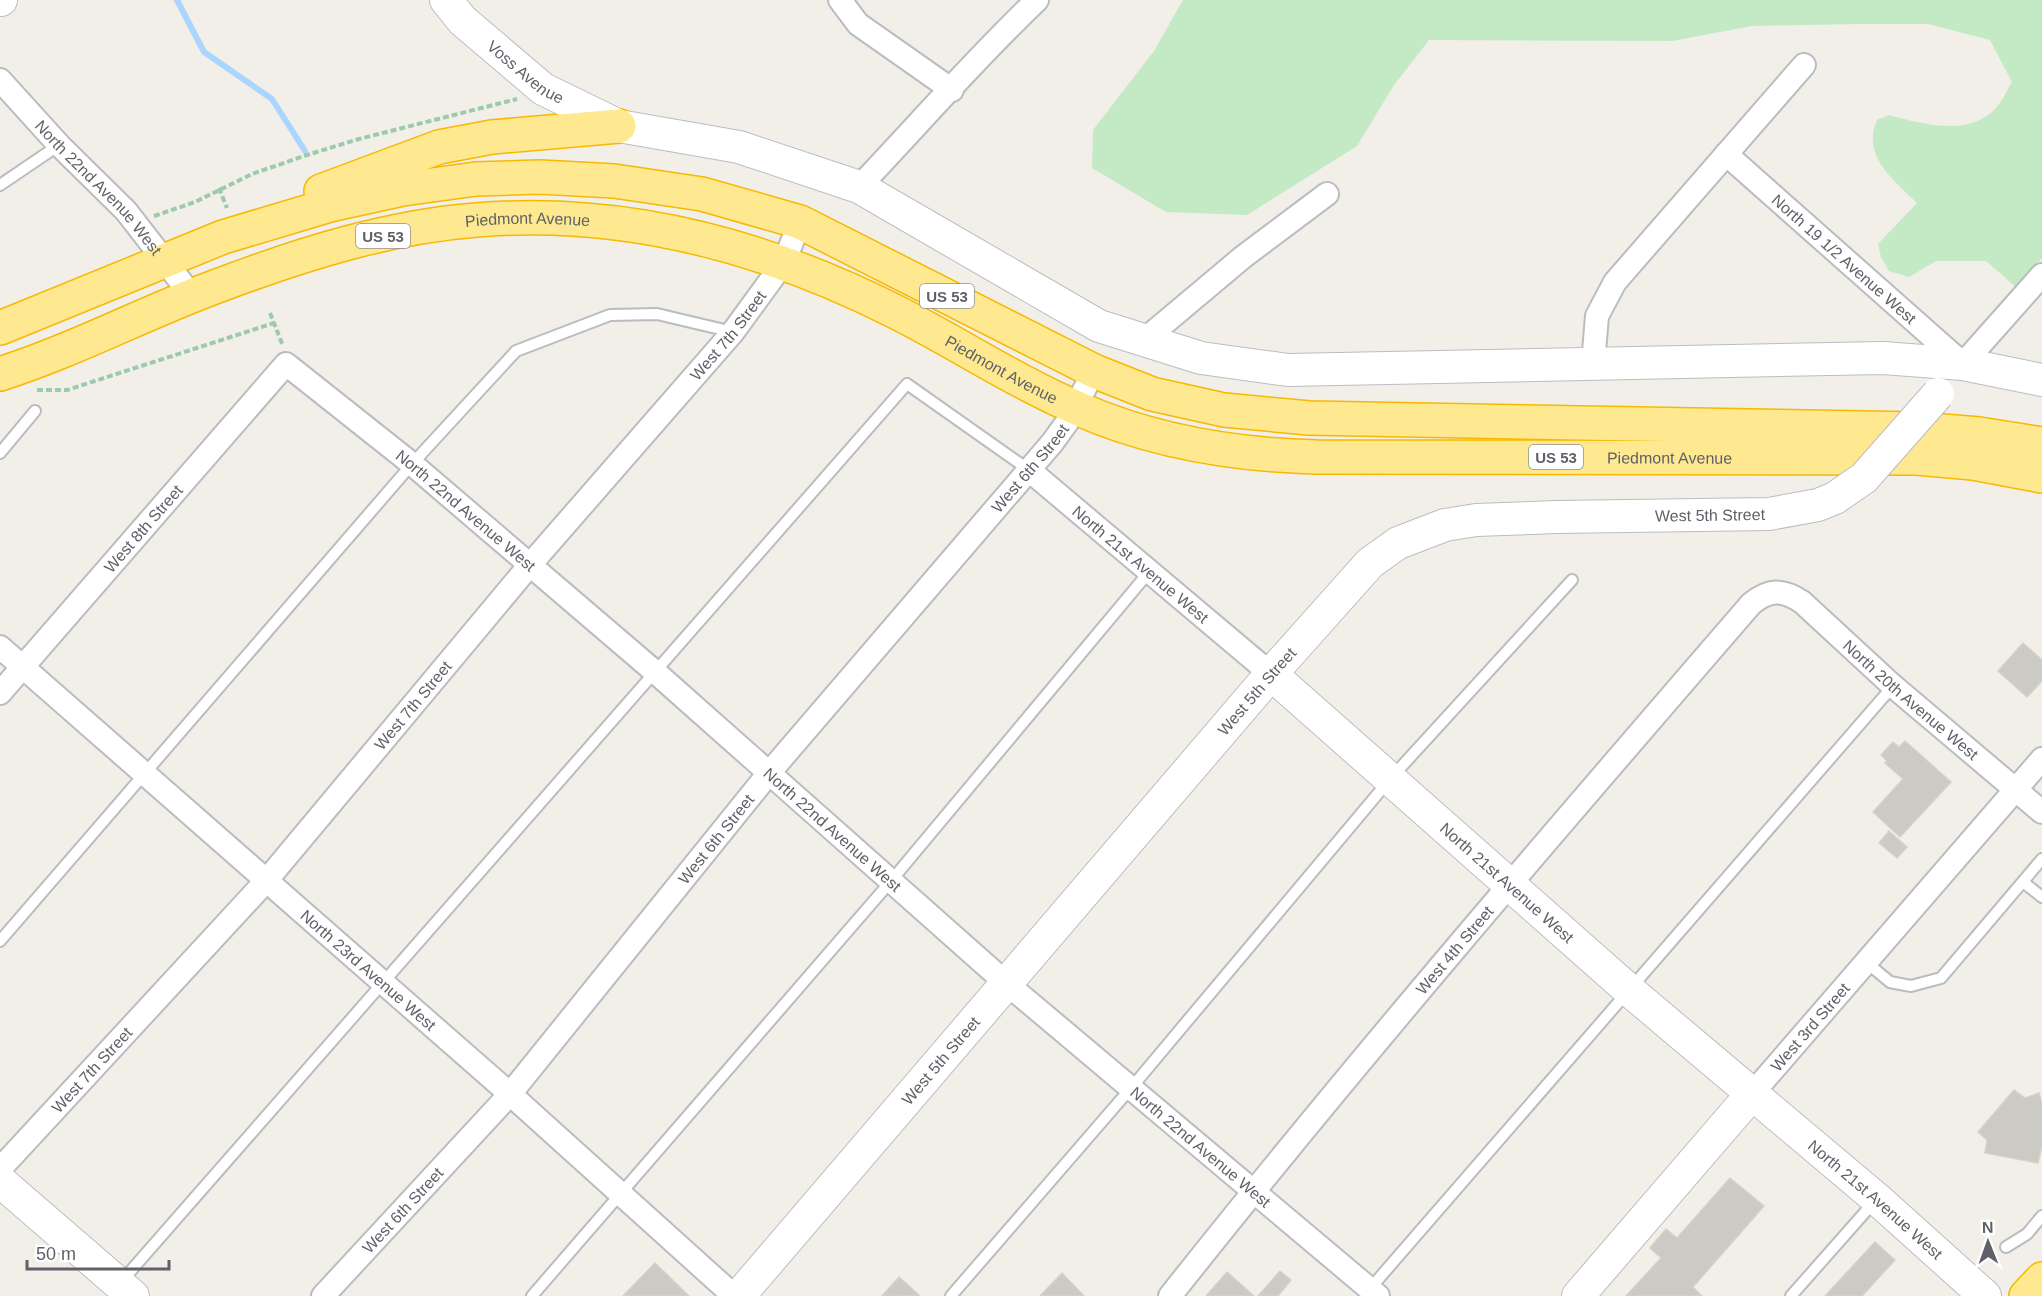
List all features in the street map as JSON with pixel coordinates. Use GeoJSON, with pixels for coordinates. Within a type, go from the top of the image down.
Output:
{"type":"FeatureCollection","features":[{"type":"Feature","properties":{"kind":"highway"},"geometry":{"type":"LineString","coordinates":[[225,222],[326,189],[439,147],[492,137],[619,126]]}},
{"type":"Feature","properties":{"kind":"highway","name":"Piedmont Avenue"},"geometry":{"type":"LineString","coordinates":[[0,328],[164,261],[225,222],[403,189],[486,178],[540,177],[614,181],[702,194],[800,222],[1094,371],[1173,400],[1265,416],[1875,427],[1979,434],[2042,444]]}},
{"type":"Feature","properties":{"kind":"highway","name":"Piedmont Avenue"},"geometry":{"type":"LineString","coordinates":[[0,374],[192,296],[322,249],[402,231],[475,220],[597,219],[696,235],[784,262],[893,310],[1075,407],[1124,426],[1176,441],[1261,454],[1317,457],[1917,458],[1973,463],[2042,476]]}},
{"type":"Feature","properties":{"kind":"highway"},"geometry":{"type":"LineString","coordinates":[[2026,1296],[2042,1279]]}},
{"type":"Feature","properties":{"kind":"street","name":"Voss Avenue"},"geometry":{"type":"LineString","coordinates":[[446,0],[462,20],[543,89],[619,126]]}},
{"type":"Feature","properties":{"kind":"street"},"geometry":{"type":"LineString","coordinates":[[840,0],[858,24],[952,90]]}},
{"type":"Feature","properties":{"kind":"street"},"geometry":{"type":"LineString","coordinates":[[859,187],[952,90],[985,49],[1037,0]]}},
{"type":"Feature","properties":{"kind":"street"},"geometry":{"type":"LineString","coordinates":[[1593,364],[1594,324],[1608,292],[1804,65]]}},
{"type":"Feature","properties":{"kind":"street","name":"North 22nd Avenue West"},"geometry":{"type":"LineString","coordinates":[[0,80],[59,145],[126,211],[192,296]]}},
{"type":"Feature","properties":{"kind":"street"},"geometry":{"type":"LineString","coordinates":[[619,126],[739,147],[859,187],[1100,326],[1201,358],[1288,370],[1853,357],[1963,364],[2042,380]]}},
{"type":"Feature","properties":{"kind":"street","name":"North 19 1/2 Avenue West"},"geometry":{"type":"LineString","coordinates":[[1726,154],[1963,364]]}},
{"type":"Feature","properties":{"kind":"street"},"geometry":{"type":"LineString","coordinates":[[1143,341],[1235,264],[1327,194]]}},
{"type":"Feature","properties":{"kind":"street","name":"West 7th Street"},"geometry":{"type":"LineString","coordinates":[[0,1169],[266,880],[530,566],[733,332],[784,262],[800,222]]}},
{"type":"Feature","properties":{"kind":"street"},"geometry":{"type":"LineString","coordinates":[[1963,364],[2041,279]]}},
{"type":"Feature","properties":{"kind":"street","name":"North 22nd Avenue West"},"geometry":{"type":"LineString","coordinates":[[286,364],[412,464],[654,671],[1006,983],[1371,1294]]}},
{"type":"Feature","properties":{"kind":"street","name":"West 8th Street"},"geometry":{"type":"LineString","coordinates":[[0,693],[286,364]]}},
{"type":"Feature","properties":{"kind":"street","name":"West 5th Street"},"geometry":{"type":"LineString","coordinates":[[739,1296],[1363,569],[1398,543],[1427,530],[1460,522],[1557,517],[1769,514],[1818,505],[1835,498],[1864,478],[1963,364]]}},
{"type":"Feature","properties":{"kind":"street","name":"West 6th Street"},"geometry":{"type":"LineString","coordinates":[[323,1296],[510,1094],[769,773],[1061,431],[1094,371]]}},
{"type":"Feature","properties":{"kind":"street","name":"North 21st Avenue West"},"geometry":{"type":"LineString","coordinates":[[1029,470],[1271,674],[1630,992],[1877,1199],[1985,1296]]}},
{"type":"Feature","properties":{"kind":"street","name":"North 20th Avenue West"},"geometry":{"type":"LineString","coordinates":[[1777,591],[1788,593],[1802,602],[1893,686],[2042,812]]}},
{"type":"Feature","properties":{"kind":"street","name":"West 4th Street"},"geometry":{"type":"LineString","coordinates":[[1170,1296],[1252,1192],[1510,884],[1751,604],[1762,595],[1777,591]]}},
{"type":"Feature","properties":{"kind":"street","name":"North 23rd Avenue West"},"geometry":{"type":"LineString","coordinates":[[0,647],[510,1094],[734,1296]]}},
{"type":"Feature","properties":{"kind":"street","name":"West 3rd Street"},"geometry":{"type":"LineString","coordinates":[[1578,1296],[2042,759]]}},
{"type":"Feature","properties":{"kind":"street"},"geometry":{"type":"LineString","coordinates":[[0,1181],[121,1292]]}},
{"type":"Feature","properties":{"kind":"lane"},"geometry":{"type":"LineString","coordinates":[[0,185],[59,145]]}},
{"type":"Feature","properties":{"kind":"lane"},"geometry":{"type":"LineString","coordinates":[[0,942],[412,464],[516,351],[610,315],[657,314],[733,332]]}},
{"type":"Feature","properties":{"kind":"lane"},"geometry":{"type":"LineString","coordinates":[[121,1292],[654,671],[907,384],[1029,470]]}},
{"type":"Feature","properties":{"kind":"lane"},"geometry":{"type":"LineString","coordinates":[[0,453],[35,411]]}},
{"type":"Feature","properties":{"kind":"lane"},"geometry":{"type":"LineString","coordinates":[[532,1296],[891,881],[1149,572]]}},
{"type":"Feature","properties":{"kind":"lane"},"geometry":{"type":"LineString","coordinates":[[951,1296],[1131,1089],[1391,778],[1572,580]]}},
{"type":"Feature","properties":{"kind":"lane"},"geometry":{"type":"LineString","coordinates":[[1371,1294],[1893,686]]}},
{"type":"Feature","properties":{"kind":"lane"},"geometry":{"type":"LineString","coordinates":[[1866,962],[1890,982],[1911,986],[1941,978],[2042,859]]}},
{"type":"Feature","properties":{"kind":"lane"},"geometry":{"type":"LineString","coordinates":[[2023,882],[2042,897]]}},
{"type":"Feature","properties":{"kind":"lane"},"geometry":{"type":"LineString","coordinates":[[1791,1296],[1877,1199]]}},
{"type":"Feature","properties":{"kind":"lane"},"geometry":{"type":"LineString","coordinates":[[2006,1247],[2027,1233],[2042,1216]]}},
{"type":"Feature","properties":{"kind":"path"},"geometry":{"type":"LineString","coordinates":[[153,216],[195,202],[219,188],[252,174],[359,139],[527,97],[543,89]]}},
{"type":"Feature","properties":{"kind":"path"},"geometry":{"type":"LineString","coordinates":[[219,188],[225,222]]}},
{"type":"Feature","properties":{"kind":"path"},"geometry":{"type":"LineString","coordinates":[[270,313],[284,347],[286,364]]}},
{"type":"Feature","properties":{"kind":"path"},"geometry":{"type":"LineString","coordinates":[[32,391],[67,390],[274,323]]}},
{"type":"Feature","properties":{"kind":"green space"},"geometry":{"type":"Polygon","coordinates":[[[1183,0],[2042,0],[2042,258],[2017,288],[1986,261],[1936,261],[1909,277],[1889,271],[1881,257],[1878,244],[1917,203],[1890,176],[1877,156],[1873,145],[1873,133],[1877,120],[1889,115],[1944,126],[1972,123],[1984,118],[1995,109],[2012,82],[1990,40],[1928,24],[1752,26],[1672,41],[1429,40],[1394,85],[1357,146],[1247,215],[1166,212],[1092,168],[1093,130],[1154,51],[1183,0]]]}},
{"type":"Feature","properties":{"kind":"building"},"geometry":{"type":"Polygon","coordinates":[[[2023,643],[2042,660],[2042,681],[2027,697],[1998,671],[2023,643]]]}},
{"type":"Feature","properties":{"kind":"building"},"geometry":{"type":"Polygon","coordinates":[[[1905,741],[1951,782],[1900,837],[1873,812],[1903,779],[1885,763],[1887,761],[1881,755],[1893,742],[1899,747],[1905,741]]]}},
{"type":"Feature","properties":{"kind":"building"},"geometry":{"type":"Polygon","coordinates":[[[1889,831],[1907,847],[1897,858],[1879,843],[1889,831]]]}},
{"type":"Feature","properties":{"kind":"building"},"geometry":{"type":"Polygon","coordinates":[[[2014,1090],[2025,1098],[2039,1093],[2042,1103],[2042,1146],[2038,1163],[1985,1153],[1987,1140],[1978,1132],[2014,1090]]]}},
{"type":"Feature","properties":{"kind":"building"},"geometry":{"type":"Polygon","coordinates":[[[1730,1178],[1764,1206],[1693,1287],[1702,1296],[1626,1296],[1661,1258],[1650,1248],[1666,1229],[1677,1238],[1730,1178]]]}},
{"type":"Feature","properties":{"kind":"building"},"geometry":{"type":"Polygon","coordinates":[[[1875,1242],[1895,1260],[1862,1296],[1825,1296],[1875,1242]]]}},
{"type":"Feature","properties":{"kind":"building"},"geometry":{"type":"Polygon","coordinates":[[[655,1263],[689,1296],[623,1296],[655,1263]]]}},
{"type":"Feature","properties":{"kind":"building"},"geometry":{"type":"Polygon","coordinates":[[[1280,1271],[1291,1280],[1278,1296],[1258,1296],[1280,1271]]]}},
{"type":"Feature","properties":{"kind":"building"},"geometry":{"type":"Polygon","coordinates":[[[1227,1272],[1254,1296],[1206,1296],[1227,1272]]]}},
{"type":"Feature","properties":{"kind":"building"},"geometry":{"type":"Polygon","coordinates":[[[1062,1273],[1084,1296],[1040,1296],[1062,1273]]]}},
{"type":"Feature","properties":{"kind":"building"},"geometry":{"type":"Polygon","coordinates":[[[899,1277],[920,1296],[882,1296],[899,1277]]]}},
{"type":"Feature","properties":{"kind":"waterway"},"geometry":{"type":"LineString","coordinates":[[177,0],[204,52],[272,99],[305,151]]}}]}
